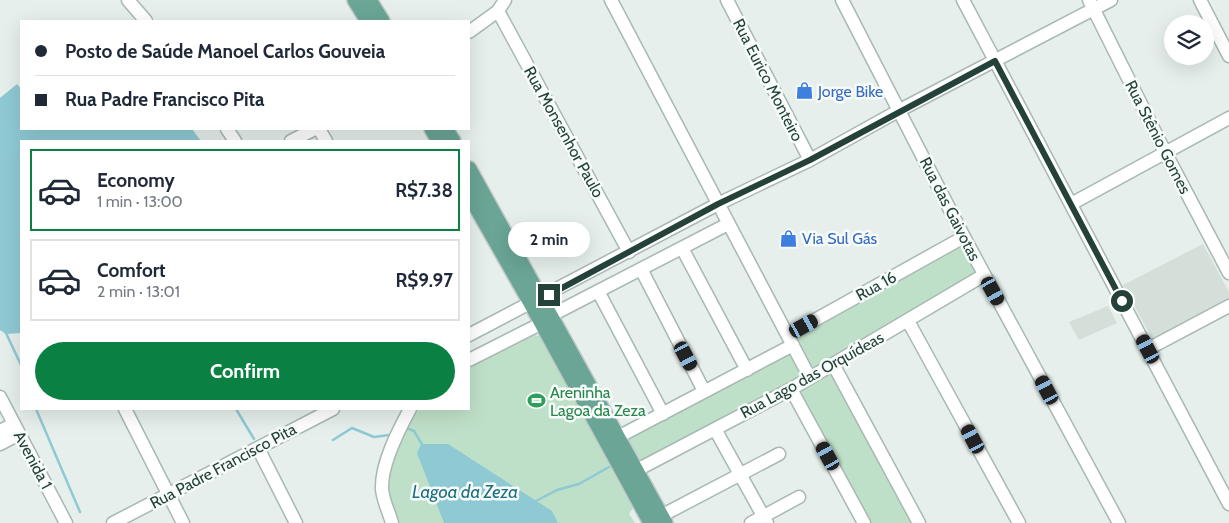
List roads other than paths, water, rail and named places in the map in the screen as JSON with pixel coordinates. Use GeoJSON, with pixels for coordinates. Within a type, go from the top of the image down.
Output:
{"type":"FeatureCollection","features":[{"type":"Feature","properties":{"kind":"main road"},"geometry":{"type":"LineString","coordinates":[[355,0],[367,20]]}},
{"type":"Feature","properties":{"kind":"main road"},"geometry":{"type":"LineString","coordinates":[[369,0],[381,20]]}},
{"type":"Feature","properties":{"kind":"main road"},"geometry":{"type":"LineString","coordinates":[[470,171],[546,320],[659,521]]}},
{"type":"Feature","properties":{"kind":"main road"},"geometry":{"type":"LineString","coordinates":[[470,196],[536,301]]}},
{"type":"Feature","properties":{"kind":"street"},"geometry":{"type":"LineString","coordinates":[[128,0],[145,20]]}},
{"type":"Feature","properties":{"kind":"street"},"geometry":{"type":"LineString","coordinates":[[470,31],[498,12],[505,0]]}},
{"type":"Feature","properties":{"kind":"street"},"geometry":{"type":"LineString","coordinates":[[611,0],[810,378]]}},
{"type":"Feature","properties":{"kind":"street","name":"Rua Eurico Monteiro"},"geometry":{"type":"LineString","coordinates":[[727,0],[810,160]]}},
{"type":"Feature","properties":{"kind":"street","name":"Rua das Gaivotas"},"geometry":{"type":"LineString","coordinates":[[842,0],[964,237],[1119,523]]}},
{"type":"Feature","properties":{"kind":"street"},"geometry":{"type":"LineString","coordinates":[[963,0],[1229,504]]}},
{"type":"Feature","properties":{"kind":"street"},"geometry":{"type":"LineString","coordinates":[[470,335],[718,204],[810,160],[900,110],[995,61],[1092,4],[1111,0]]}},
{"type":"Feature","properties":{"kind":"street"},"geometry":{"type":"LineString","coordinates":[[1200,0],[1229,56]]}},
{"type":"Feature","properties":{"kind":"street","name":"Rua Stênio Gomes"},"geometry":{"type":"LineString","coordinates":[[1092,4],[1229,273]]}},
{"type":"Feature","properties":{"kind":"street","name":"Rua Monsenhor Paulo"},"geometry":{"type":"LineString","coordinates":[[498,12],[629,252]]}},
{"type":"Feature","properties":{"kind":"street"},"geometry":{"type":"LineString","coordinates":[[1071,204],[1229,118]]}},
{"type":"Feature","properties":{"kind":"street"},"geometry":{"type":"LineString","coordinates":[[293,140],[313,130]]}},
{"type":"Feature","properties":{"kind":"street"},"geometry":{"type":"LineString","coordinates":[[470,359],[728,224]]}},
{"type":"Feature","properties":{"kind":"street","name":"Rua 16"},"geometry":{"type":"LineString","coordinates":[[791,340],[964,237]]}},
{"type":"Feature","properties":{"kind":"street"},"geometry":{"type":"LineString","coordinates":[[682,248],[747,370]]}},
{"type":"Feature","properties":{"kind":"street"},"geometry":{"type":"LineString","coordinates":[[641,269],[704,391]]}},
{"type":"Feature","properties":{"kind":"street","name":"Rua Lago das Orquídeas"},"geometry":{"type":"LineString","coordinates":[[623,457],[714,429],[791,389],[984,274]]}},
{"type":"Feature","properties":{"kind":"street"},"geometry":{"type":"LineString","coordinates":[[598,291],[663,414]]}},
{"type":"Feature","properties":{"kind":"street"},"geometry":{"type":"LineString","coordinates":[[1148,349],[1229,306]]}},
{"type":"Feature","properties":{"kind":"street"},"geometry":{"type":"LineString","coordinates":[[908,320],[1019,523]]}},
{"type":"Feature","properties":{"kind":"street"},"geometry":{"type":"LineString","coordinates":[[623,457],[663,414],[747,370],[791,340]]}},
{"type":"Feature","properties":{"kind":"street"},"geometry":{"type":"LineString","coordinates":[[833,364],[919,523]]}},
{"type":"Feature","properties":{"kind":"street"},"geometry":{"type":"LineString","coordinates":[[791,389],[864,523]]}},
{"type":"Feature","properties":{"kind":"street","name":"Avenida 1"},"geometry":{"type":"LineString","coordinates":[[0,397],[66,523]]}},
{"type":"Feature","properties":{"kind":"street"},"geometry":{"type":"LineString","coordinates":[[126,410],[183,523]]}},
{"type":"Feature","properties":{"kind":"street","name":"Rua Padre Francisco Pita"},"geometry":{"type":"LineString","coordinates":[[114,523],[331,410]]}},
{"type":"Feature","properties":{"kind":"street"},"geometry":{"type":"LineString","coordinates":[[392,523],[382,491],[382,478],[397,433],[409,410]]}},
{"type":"Feature","properties":{"kind":"street"},"geometry":{"type":"LineString","coordinates":[[0,431],[16,429]]}},
{"type":"Feature","properties":{"kind":"street"},"geometry":{"type":"LineString","coordinates":[[0,444],[16,429]]}},
{"type":"Feature","properties":{"kind":"street"},"geometry":{"type":"LineString","coordinates":[[714,429],[765,520]]}},
{"type":"Feature","properties":{"kind":"street"},"geometry":{"type":"LineString","coordinates":[[258,448],[296,523]]}},
{"type":"Feature","properties":{"kind":"street"},"geometry":{"type":"LineString","coordinates":[[659,521],[739,474],[779,454]]}},
{"type":"Feature","properties":{"kind":"street"},"geometry":{"type":"LineString","coordinates":[[751,523],[765,520],[799,496]]}},
{"type":"Feature","properties":{"kind":"water"},"geometry":{"type":"Polygon","coordinates":[[[17,84],[20,88],[20,130],[193,130],[200,140],[20,140],[20,333],[6,334],[0,330],[0,98],[17,84]]]}},
{"type":"Feature","properties":{"kind":"water","name":"Lagoa da Zeza"},"geometry":{"type":"Polygon","coordinates":[[[421,444],[448,444],[552,511],[558,523],[444,523],[417,453],[421,444]]]}},
{"type":"Feature","properties":{"kind":"waterway"},"geometry":{"type":"LineString","coordinates":[[6,333],[20,363]]}},
{"type":"Feature","properties":{"kind":"waterway"},"geometry":{"type":"LineString","coordinates":[[36,410],[80,512]]}},
{"type":"Feature","properties":{"kind":"waterway"},"geometry":{"type":"LineString","coordinates":[[237,410],[254,439]]}},
{"type":"Feature","properties":{"kind":"waterway"},"geometry":{"type":"LineString","coordinates":[[333,440],[352,428],[374,437],[389,435]]}},
{"type":"Feature","properties":{"kind":"waterway"},"geometry":{"type":"LineString","coordinates":[[409,429],[414,431],[423,446]]}},
{"type":"Feature","properties":{"kind":"waterway"},"geometry":{"type":"LineString","coordinates":[[536,501],[557,490],[579,484],[609,467]]}},
{"type":"Feature","properties":{"kind":"place","name":"Jorge Bike"},"geometry":{"type":"Point","coordinates":[804,91]}},
{"type":"Feature","properties":{"kind":"place","name":"Via Sul Gás"},"geometry":{"type":"Point","coordinates":[788,238]}},
{"type":"Feature","properties":{"kind":"place","name":"Areninha Lagoa da Zeza"},"geometry":{"type":"Point","coordinates":[536,401]}}]}
